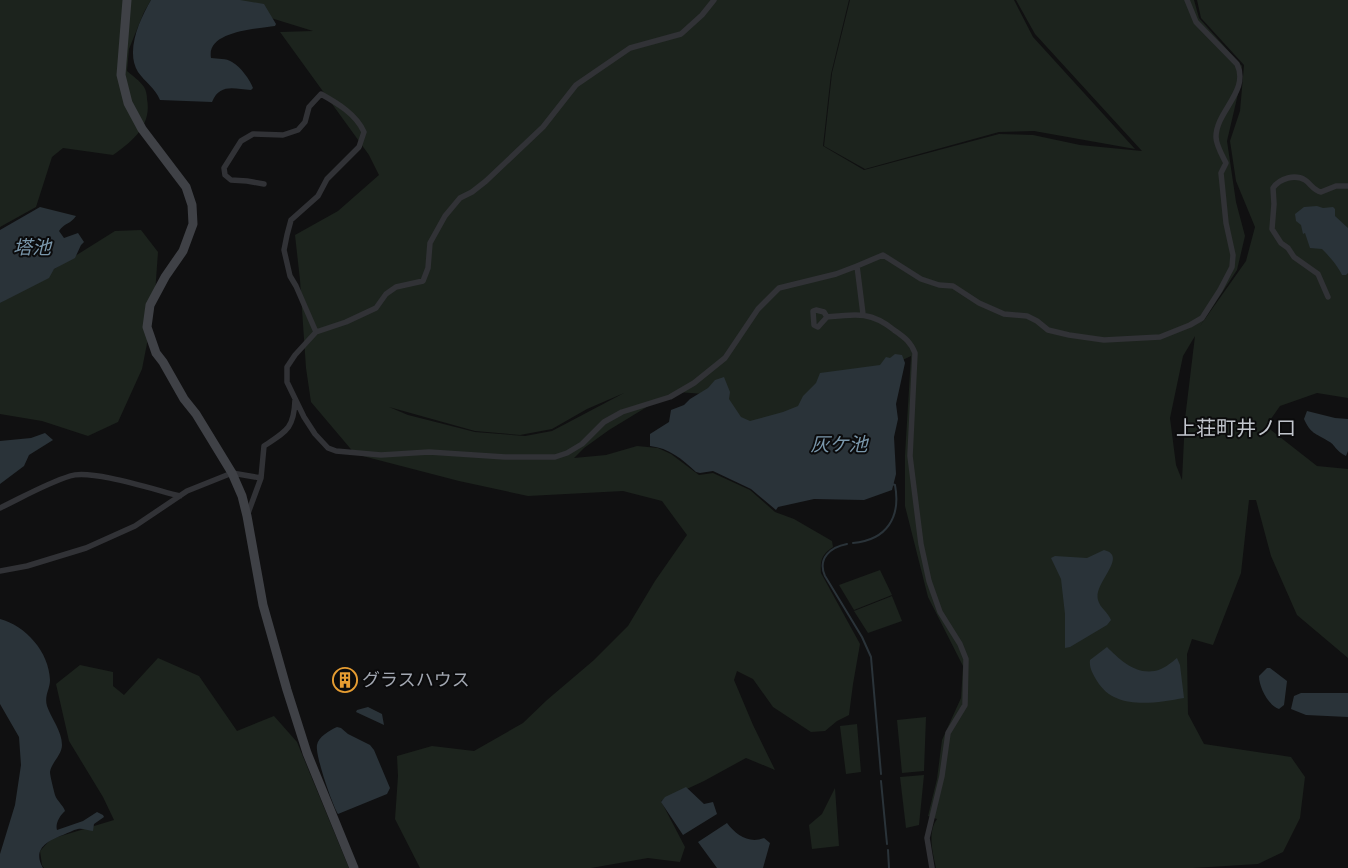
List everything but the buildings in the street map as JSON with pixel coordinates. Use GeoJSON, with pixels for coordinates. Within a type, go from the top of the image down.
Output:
{"type":"FeatureCollection","features":[{"type":"Feature","properties":{"kind":"street"},"geometry":{"type":"LineString","coordinates":[[127,0],[122,75],[128,103],[142,129],[186,187],[192,205],[193,224],[183,251],[164,277],[150,305],[147,327],[156,353],[184,400],[196,414],[232,472],[247,516],[263,605],[307,753],[354,868]]}},
{"type":"Feature","properties":{"kind":"street"},"geometry":{"type":"LineString","coordinates":[[714,0],[702,15],[681,34],[630,48],[576,84],[543,127],[486,181],[472,192],[460,198],[445,216],[430,243],[428,268],[423,281],[396,287],[386,294],[376,308],[346,322],[316,332],[295,355],[287,368],[287,382],[304,417],[315,434],[328,448],[336,451],[381,455],[429,452],[505,457],[555,457],[567,454],[582,444],[604,422],[622,412],[670,396],[694,383],[725,358],[758,309],[779,288],[836,274],[883,255],[921,279],[953,286],[979,303],[1004,314],[1027,316],[1048,330],[1092,340],[1118,340],[1160,337],[1190,325],[1202,318],[1232,267],[1231,242],[1226,223],[1221,173],[1226,162],[1215,139],[1217,128],[1237,89],[1240,71],[1237,64],[1196,22],[1186,0]]}},
{"type":"Feature","properties":{"kind":"street"},"geometry":{"type":"LineString","coordinates":[[264,184],[231,180],[226,176],[224,168],[241,141],[253,134],[283,135],[298,130],[305,122],[309,107],[321,94],[340,104],[360,124],[364,132],[359,147],[327,179],[318,196],[291,220],[287,235],[284,250],[290,276],[316,332]]}},
{"type":"Feature","properties":{"kind":"street"},"geometry":{"type":"LineString","coordinates":[[1328,297],[1318,274],[1294,257],[1281,243],[1272,229],[1273,188],[1280,180],[1290,178],[1303,179],[1314,189],[1321,192],[1336,186],[1348,186]]}},
{"type":"Feature","properties":{"kind":"street"},"geometry":{"type":"LineString","coordinates":[[857,266],[863,314]]}},
{"type":"Feature","properties":{"kind":"street"},"geometry":{"type":"LineString","coordinates":[[827,318],[863,314],[876,317],[910,342],[915,353],[910,456],[921,544],[929,582],[940,612],[960,644],[966,659],[965,705],[948,734],[942,776],[927,838],[932,868]]}},
{"type":"Feature","properties":{"kind":"street"},"geometry":{"type":"LineString","coordinates":[[247,516],[261,478],[264,446],[285,432],[294,416],[295,397]]}},
{"type":"Feature","properties":{"kind":"street"},"geometry":{"type":"LineString","coordinates":[[0,572],[86,548],[135,526],[180,496],[232,472],[261,478]]}},
{"type":"Feature","properties":{"kind":"street"},"geometry":{"type":"LineString","coordinates":[[0,508],[45,485],[76,475],[104,477],[180,496]]}},
{"type":"Feature","properties":{"kind":"shaded area"},"geometry":{"type":"Polygon","coordinates":[[[0,0],[151,0],[129,49],[127,71],[145,88],[146,93],[147,117],[139,132],[113,155],[63,148],[52,157],[36,207],[0,227],[0,0]]]}},
{"type":"Feature","properties":{"kind":"shaded area"},"geometry":{"type":"Polygon","coordinates":[[[229,0],[849,0],[831,74],[823,146],[864,170],[999,134],[1033,135],[1080,145],[1142,151],[1035,34],[1016,0],[1194,0],[1199,18],[1242,66],[1241,81],[1227,141],[1236,202],[1245,236],[1237,270],[1200,326],[1246,261],[1255,227],[1236,181],[1230,141],[1240,111],[1244,65],[1201,18],[1197,0],[1348,0],[1348,398],[1317,393],[1280,406],[1266,426],[1317,466],[1348,469],[1348,658],[1297,615],[1271,556],[1256,500],[1249,500],[1241,573],[1213,645],[1192,639],[1187,654],[1188,714],[1204,744],[1291,757],[1305,777],[1300,818],[1283,852],[1258,864],[1193,868],[936,868],[931,837],[937,819],[928,816],[937,779],[942,740],[961,698],[963,666],[928,597],[905,506],[905,455],[911,356],[803,408],[747,425],[718,395],[677,392],[650,405],[609,430],[584,448],[574,458],[606,455],[637,446],[658,448],[671,454],[699,475],[713,473],[750,490],[775,512],[794,519],[832,541],[833,547],[826,552],[823,558],[821,573],[860,644],[849,715],[837,721],[825,731],[811,732],[773,707],[753,679],[737,671],[734,680],[775,770],[746,758],[704,781],[661,801],[685,847],[680,862],[648,858],[591,868],[420,868],[395,819],[398,776],[397,756],[432,746],[474,751],[523,723],[594,660],[628,626],[655,581],[687,535],[662,501],[623,491],[528,496],[459,481],[355,454],[311,402],[306,368],[295,235],[338,211],[379,175],[369,155],[280,32],[313,31],[235,7],[229,0]],[[1195,336],[1183,356],[1170,418],[1176,465],[1182,480],[1185,419],[1195,336]],[[624,393],[587,409],[552,429],[520,435],[475,431],[389,407],[408,415],[475,432],[525,436],[552,431],[624,393]]]}},
{"type":"Feature","properties":{"kind":"shaded area"},"geometry":{"type":"Polygon","coordinates":[[[850,0],[1014,0],[1033,37],[1135,149],[1034,131],[999,132],[865,169],[824,146],[832,73],[850,0]]]}},
{"type":"Feature","properties":{"kind":"shaded area"},"geometry":{"type":"Polygon","coordinates":[[[141,230],[158,252],[154,308],[142,369],[118,422],[88,436],[42,421],[0,414],[0,303],[115,231],[141,230]]]}},
{"type":"Feature","properties":{"kind":"shaded area"},"geometry":{"type":"Polygon","coordinates":[[[880,570],[892,595],[854,610],[839,585],[880,570]]]}},
{"type":"Feature","properties":{"kind":"shaded area"},"geometry":{"type":"Polygon","coordinates":[[[892,596],[902,621],[868,633],[854,611],[892,596]]]}},
{"type":"Feature","properties":{"kind":"shaded area"},"geometry":{"type":"Polygon","coordinates":[[[158,658],[199,676],[237,731],[274,716],[297,742],[349,868],[44,868],[40,851],[51,839],[114,820],[103,797],[69,741],[56,684],[80,665],[113,672],[113,686],[124,695],[158,658]]]}},
{"type":"Feature","properties":{"kind":"shaded area"},"geometry":{"type":"Polygon","coordinates":[[[926,717],[924,771],[902,773],[897,720],[926,717]]]}},
{"type":"Feature","properties":{"kind":"shaded area"},"geometry":{"type":"Polygon","coordinates":[[[857,724],[861,772],[846,774],[840,726],[857,724]]]}},
{"type":"Feature","properties":{"kind":"shaded area"},"geometry":{"type":"Polygon","coordinates":[[[924,775],[919,825],[906,828],[900,777],[924,775]]]}},
{"type":"Feature","properties":{"kind":"shaded area"},"geometry":{"type":"Polygon","coordinates":[[[835,788],[839,846],[812,849],[809,825],[822,814],[835,788]]]}},
{"type":"Feature","properties":{"kind":"water"},"geometry":{"type":"Polygon","coordinates":[[[151,0],[240,0],[264,4],[276,24],[275,26],[234,33],[216,42],[212,49],[211,58],[227,60],[235,64],[245,74],[253,88],[251,90],[233,88],[223,90],[215,96],[212,102],[160,100],[138,72],[134,64],[133,55],[136,35],[142,16],[151,0]]]}},
{"type":"Feature","properties":{"kind":"water"},"geometry":{"type":"Polygon","coordinates":[[[1317,206],[1323,208],[1333,207],[1335,209],[1335,216],[1348,228],[1348,273],[1346,275],[1342,275],[1322,249],[1310,248],[1301,225],[1296,221],[1295,214],[1304,207],[1317,206]]]}},
{"type":"Feature","properties":{"kind":"water","name":"塔池"},"geometry":{"type":"Polygon","coordinates":[[[40,207],[76,216],[59,231],[64,238],[78,233],[84,242],[75,258],[54,269],[49,278],[0,303],[0,230],[40,207]]]}},
{"type":"Feature","properties":{"kind":"water","name":"灰ケ池"},"geometry":{"type":"Polygon","coordinates":[[[895,354],[902,355],[905,363],[896,404],[898,419],[894,437],[896,474],[892,490],[864,500],[814,499],[778,507],[776,510],[751,489],[713,471],[696,472],[675,455],[663,449],[650,446],[650,434],[669,422],[671,410],[684,405],[708,388],[715,380],[724,377],[730,392],[729,399],[741,417],[750,421],[798,406],[803,396],[816,383],[820,373],[880,365],[886,357],[890,358],[895,354]]]}},
{"type":"Feature","properties":{"kind":"water"},"geometry":{"type":"Polygon","coordinates":[[[1307,411],[1335,418],[1348,419],[1348,451],[1346,456],[1311,430],[1304,419],[1307,411]]]}},
{"type":"Feature","properties":{"kind":"water"},"geometry":{"type":"Polygon","coordinates":[[[45,433],[53,440],[29,455],[24,466],[0,484],[0,441],[31,438],[45,433]]]}},
{"type":"Feature","properties":{"kind":"water"},"geometry":{"type":"Polygon","coordinates":[[[1104,550],[1111,553],[1113,558],[1112,564],[1100,586],[1098,600],[1111,620],[1107,625],[1070,647],[1065,648],[1065,614],[1061,579],[1051,558],[1055,556],[1087,558],[1104,550]]]}},
{"type":"Feature","properties":{"kind":"water"},"geometry":{"type":"Polygon","coordinates":[[[0,619],[10,622],[27,634],[41,650],[49,670],[50,680],[46,702],[62,740],[62,749],[50,772],[55,795],[65,811],[58,820],[57,830],[83,821],[97,812],[104,817],[94,824],[93,831],[76,829],[47,843],[40,851],[39,856],[43,868],[0,868],[0,854],[15,805],[21,765],[19,737],[0,704],[0,619]]]}},
{"type":"Feature","properties":{"kind":"water"},"geometry":{"type":"Polygon","coordinates":[[[1107,647],[1118,658],[1138,670],[1153,671],[1161,669],[1177,658],[1180,665],[1184,698],[1161,702],[1136,703],[1114,697],[1105,691],[1097,681],[1090,666],[1090,660],[1107,647]]]}},
{"type":"Feature","properties":{"kind":"water"},"geometry":{"type":"Polygon","coordinates":[[[1267,668],[1270,668],[1287,681],[1284,705],[1279,709],[1268,700],[1261,685],[1259,676],[1267,668]]]}},
{"type":"Feature","properties":{"kind":"water"},"geometry":{"type":"Polygon","coordinates":[[[1301,693],[1348,693],[1348,717],[1306,715],[1291,709],[1294,696],[1301,693]]]}},
{"type":"Feature","properties":{"kind":"water"},"geometry":{"type":"Polygon","coordinates":[[[368,707],[382,714],[384,725],[356,712],[368,707]]]}},
{"type":"Feature","properties":{"kind":"water"},"geometry":{"type":"Polygon","coordinates":[[[337,727],[370,745],[374,750],[390,788],[387,794],[338,814],[324,780],[317,750],[318,742],[322,737],[337,727]]]}},
{"type":"Feature","properties":{"kind":"water"},"geometry":{"type":"Polygon","coordinates":[[[686,787],[704,804],[713,802],[717,814],[683,835],[661,802],[665,797],[686,787]]]}},
{"type":"Feature","properties":{"kind":"water"},"geometry":{"type":"Polygon","coordinates":[[[727,823],[743,837],[753,840],[764,838],[770,843],[763,868],[717,868],[698,842],[727,823]]]}},
{"type":"Feature","properties":{"kind":"waterway"},"geometry":{"type":"LineString","coordinates":[[853,543],[875,537],[889,525],[896,507],[895,485],[892,484]]}},
{"type":"Feature","properties":{"kind":"waterway"},"geometry":{"type":"LineString","coordinates":[[847,544],[841,545],[827,554],[824,559],[823,570],[862,637],[871,657],[881,774]]}},
{"type":"Feature","properties":{"kind":"waterway"},"geometry":{"type":"LineString","coordinates":[[881,781],[887,844]]}},
{"type":"Feature","properties":{"kind":"waterway"},"geometry":{"type":"LineString","coordinates":[[888,850],[889,868]]}},
{"type":"Feature","properties":{"kind":"place","name":"グラスハウス"},"geometry":{"type":"Point","coordinates":[345,680]}},
{"type":"Feature","properties":{"kind":"district","name":"上荘町井ノ口"},"geometry":{"type":"Point","coordinates":[1236,428]}}]}
